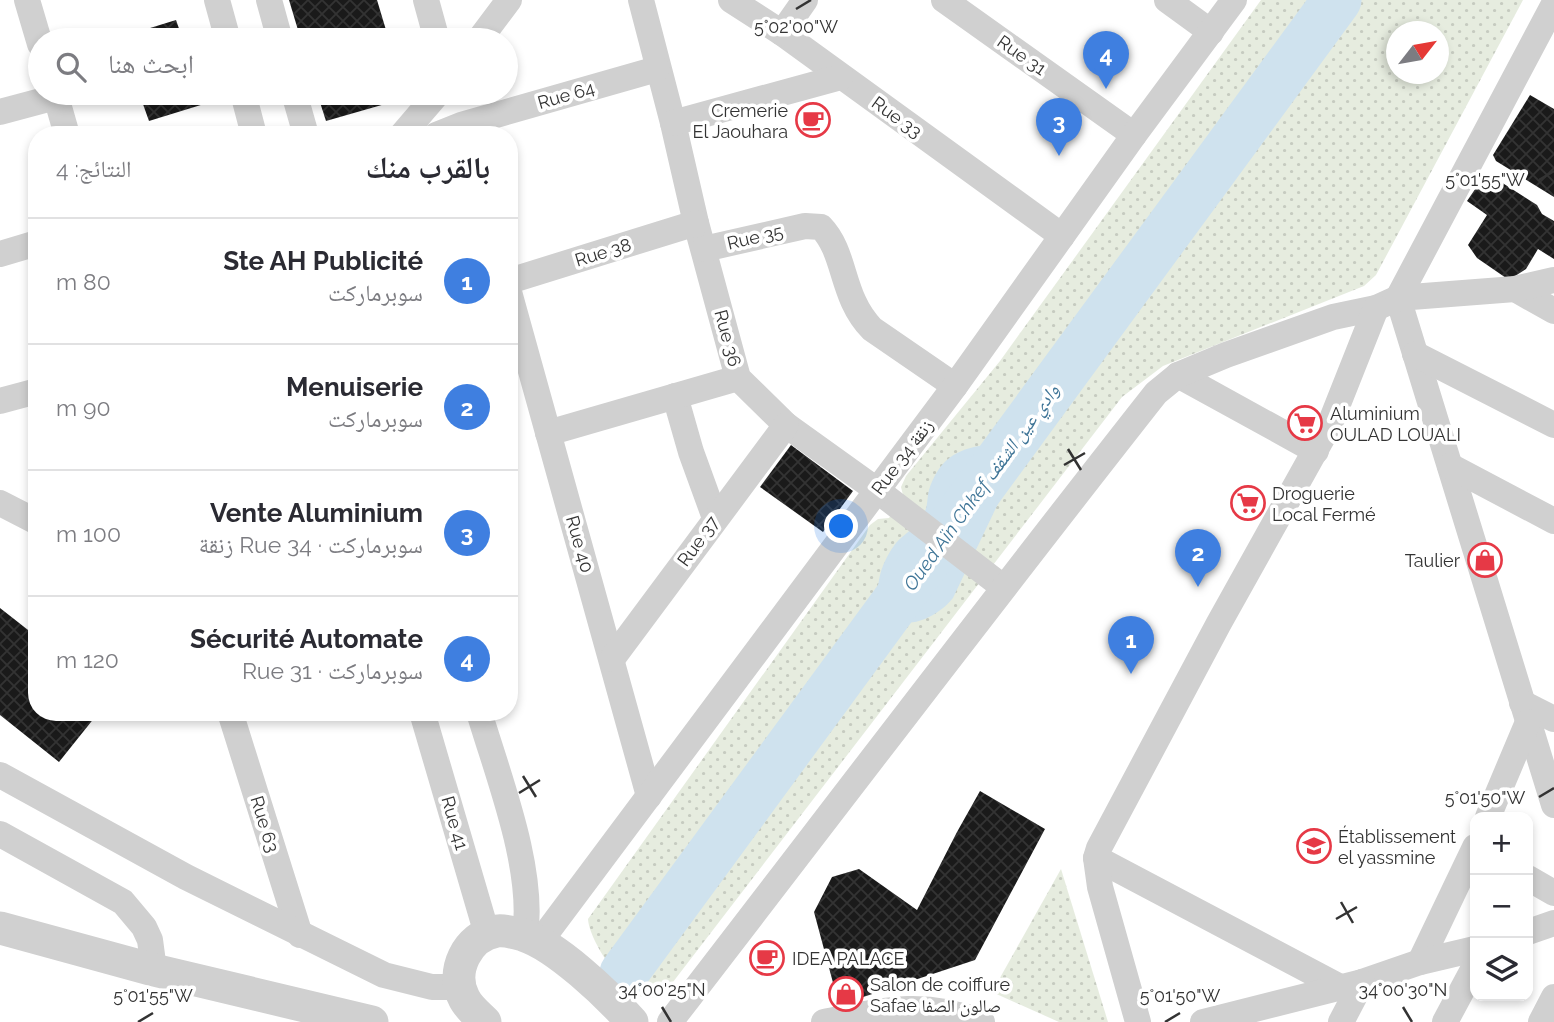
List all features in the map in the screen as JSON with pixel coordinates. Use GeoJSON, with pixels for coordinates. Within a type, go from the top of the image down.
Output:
{"type":"FeatureCollection","features":[{"type":"Feature","properties":{"kind":"street"},"geometry":{"type":"LineString","coordinates":[[27,0],[35,28]]}},
{"type":"Feature","properties":{"kind":"street"},"geometry":{"type":"LineString","coordinates":[[217,0],[225,28]]}},
{"type":"Feature","properties":{"kind":"street"},"geometry":{"type":"LineString","coordinates":[[269,0],[277,28]]}},
{"type":"Feature","properties":{"kind":"street"},"geometry":{"type":"LineString","coordinates":[[426,0],[434,28]]}},
{"type":"Feature","properties":{"kind":"street"},"geometry":{"type":"LineString","coordinates":[[488,28],[509,0]]}},
{"type":"Feature","properties":{"kind":"street","name":"Rue 36"},"geometry":{"type":"LineString","coordinates":[[640,0],[738,378],[786,425],[1003,587]]}},
{"type":"Feature","properties":{"kind":"street","name":"Rue 33"},"geometry":{"type":"LineString","coordinates":[[731,0],[782,33],[1062,236]]}},
{"type":"Feature","properties":{"kind":"street"},"geometry":{"type":"LineString","coordinates":[[782,33],[806,0]]}},
{"type":"Feature","properties":{"kind":"street","name":"Rue 31"},"geometry":{"type":"LineString","coordinates":[[944,0],[1134,135]]}},
{"type":"Feature","properties":{"kind":"street"},"geometry":{"type":"LineString","coordinates":[[1167,0],[1211,32]]}},
{"type":"Feature","properties":{"kind":"street","name":"Rue 34 زنقة"},"geometry":{"type":"LineString","coordinates":[[532,939],[649,796],[955,386],[1234,0]]}},
{"type":"Feature","properties":{"kind":"street"},"geometry":{"type":"LineString","coordinates":[[1138,1022],[1100,887],[1096,858],[1099,848],[1219,623],[1316,451],[1387,303],[1554,4]]}},
{"type":"Feature","properties":{"kind":"street","name":"Rue 64"},"geometry":{"type":"LineString","coordinates":[[475,126],[657,69]]}},
{"type":"Feature","properties":{"kind":"street"},"geometry":{"type":"LineString","coordinates":[[673,123],[841,77]]}},
{"type":"Feature","properties":{"kind":"street"},"geometry":{"type":"LineString","coordinates":[[0,112],[28,104]]}},
{"type":"Feature","properties":{"kind":"street"},"geometry":{"type":"LineString","coordinates":[[58,105],[64,126]]}},
{"type":"Feature","properties":{"kind":"street"},"geometry":{"type":"LineString","coordinates":[[246,105],[252,126]]}},
{"type":"Feature","properties":{"kind":"street"},"geometry":{"type":"LineString","coordinates":[[297,105],[303,126]]}},
{"type":"Feature","properties":{"kind":"street"},"geometry":{"type":"LineString","coordinates":[[410,126],[428,105]]}},
{"type":"Feature","properties":{"kind":"street"},"geometry":{"type":"LineString","coordinates":[[455,105],[461,126]]}},
{"type":"Feature","properties":{"kind":"street","name":"Rue 38"},"geometry":{"type":"LineString","coordinates":[[518,278],[696,223]]}},
{"type":"Feature","properties":{"kind":"street","name":"Rue 35"},"geometry":{"type":"LineString","coordinates":[[704,249],[805,226],[821,227],[831,239],[849,296],[861,317],[872,328],[955,386]]}},
{"type":"Feature","properties":{"kind":"street"},"geometry":{"type":"LineString","coordinates":[[0,254],[28,246]]}},
{"type":"Feature","properties":{"kind":"street"},"geometry":{"type":"LineString","coordinates":[[670,1022],[1003,587],[1156,393],[1178,375],[1333,317],[1387,303],[1515,289],[1554,280]]}},
{"type":"Feature","properties":{"kind":"street"},"geometry":{"type":"LineString","coordinates":[[1515,289],[1554,311]]}},
{"type":"Feature","properties":{"kind":"street"},"geometry":{"type":"LineString","coordinates":[[1387,303],[1415,354],[1450,466],[1535,715],[1554,805]]}},
{"type":"Feature","properties":{"kind":"street","name":"Rue 40"},"geometry":{"type":"LineString","coordinates":[[518,325],[649,796]]}},
{"type":"Feature","properties":{"kind":"street"},"geometry":{"type":"LineString","coordinates":[[1415,354],[1554,425]]}},
{"type":"Feature","properties":{"kind":"street"},"geometry":{"type":"LineString","coordinates":[[1178,375],[1316,451]]}},
{"type":"Feature","properties":{"kind":"street"},"geometry":{"type":"LineString","coordinates":[[548,433],[738,378]]}},
{"type":"Feature","properties":{"kind":"street"},"geometry":{"type":"LineString","coordinates":[[0,401],[28,393]]}},
{"type":"Feature","properties":{"kind":"street"},"geometry":{"type":"LineString","coordinates":[[675,396],[691,452],[715,518]]}},
{"type":"Feature","properties":{"kind":"street","name":"Rue 37"},"geometry":{"type":"LineString","coordinates":[[612,659],[786,425]]}},
{"type":"Feature","properties":{"kind":"street"},"geometry":{"type":"LineString","coordinates":[[1450,466],[1554,521]]}},
{"type":"Feature","properties":{"kind":"street"},"geometry":{"type":"LineString","coordinates":[[0,503],[28,517]]}},
{"type":"Feature","properties":{"kind":"street"},"geometry":{"type":"LineString","coordinates":[[1490,812],[1535,715]]}},
{"type":"Feature","properties":{"kind":"street","name":"Rue 63"},"geometry":{"type":"LineString","coordinates":[[233,721],[300,935]]}},
{"type":"Feature","properties":{"kind":"street","name":"Rue 41"},"geometry":{"type":"LineString","coordinates":[[425,721],[487,934]]}},
{"type":"Feature","properties":{"kind":"street"},"geometry":{"type":"LineString","coordinates":[[482,721],[519,851],[532,939]]}},
{"type":"Feature","properties":{"kind":"street"},"geometry":{"type":"LineString","coordinates":[[0,775],[164,865],[384,975],[432,987],[460,987]]}},
{"type":"Feature","properties":{"kind":"street"},"geometry":{"type":"LineString","coordinates":[[0,834],[123,902],[144,927],[153,955],[154,970]]}},
{"type":"Feature","properties":{"kind":"street"},"geometry":{"type":"LineString","coordinates":[[1420,962],[1470,857]]}},
{"type":"Feature","properties":{"kind":"street"},"geometry":{"type":"LineString","coordinates":[[1096,858],[1351,984]]}},
{"type":"Feature","properties":{"kind":"street"},"geometry":{"type":"LineString","coordinates":[[1533,881],[1554,893]]}},
{"type":"Feature","properties":{"kind":"street"},"geometry":{"type":"LineString","coordinates":[[1533,930],[1554,923]]}},
{"type":"Feature","properties":{"kind":"street"},"geometry":{"type":"LineString","coordinates":[[0,928],[154,970],[372,1022]]}},
{"type":"Feature","properties":{"kind":"street"},"geometry":{"type":"LineString","coordinates":[[485,1022],[464,1000],[459,975],[467,950],[487,934],[499,930],[532,939],[584,975],[632,1022]]}},
{"type":"Feature","properties":{"kind":"street"},"geometry":{"type":"LineString","coordinates":[[1203,1022],[1470,950]]}},
{"type":"Feature","properties":{"kind":"street"},"geometry":{"type":"LineString","coordinates":[[1445,1022],[1470,975]]}},
{"type":"Feature","properties":{"kind":"street"},"geometry":{"type":"LineString","coordinates":[[1341,1022],[1351,984]]}},
{"type":"Feature","properties":{"kind":"street"},"geometry":{"type":"LineString","coordinates":[[1541,1022],[1554,998]]}},
{"type":"Feature","properties":{"kind":"street"},"geometry":{"type":"LineString","coordinates":[[824,1022],[872,1012],[924,1007],[954,1012],[982,1022]]}},
{"type":"Feature","properties":{"kind":"shaded area"},"geometry":{"type":"Polygon","coordinates":[[[1261,0],[1523,0],[1376,275],[1364,286],[1163,366],[1122,397],[663,995],[646,998],[637,994],[609,965],[594,940],[588,919],[870,525],[878,519],[889,518],[904,499],[901,487],[906,476],[1000,361],[1261,0]]]}},
{"type":"Feature","properties":{"kind":"shaded area"},"geometry":{"type":"Polygon","coordinates":[[[1061,869],[1108,1022],[1059,1022],[992,992],[1061,869]]]}},
{"type":"Feature","properties":{"kind":"water"},"geometry":{"type":"Polygon","coordinates":[[[979,446],[994,453],[1006,467],[1004,491],[953,598],[937,613],[917,622],[907,623],[887,617],[878,609],[880,574],[886,559],[896,543],[922,516],[937,472],[954,455],[979,446]]]}},
{"type":"Feature","properties":{"kind":"building"},"geometry":{"type":"Polygon","coordinates":[[[289,0],[377,0],[385,28],[297,28],[289,0]]]}},
{"type":"Feature","properties":{"kind":"building"},"geometry":{"type":"Polygon","coordinates":[[[176,20],[179,28],[150,28],[176,20]]]}},
{"type":"Feature","properties":{"kind":"building"},"geometry":{"type":"Polygon","coordinates":[[[1530,95],[1554,109],[1554,197],[1496,161],[1493,155],[1530,95]]]}},
{"type":"Feature","properties":{"kind":"building"},"geometry":{"type":"Polygon","coordinates":[[[143,105],[201,105],[149,121],[143,105]]]}},
{"type":"Feature","properties":{"kind":"building"},"geometry":{"type":"Polygon","coordinates":[[[321,105],[382,105],[326,121],[321,105]]]}},
{"type":"Feature","properties":{"kind":"building"},"geometry":{"type":"Polygon","coordinates":[[[1490,175],[1537,205],[1542,214],[1554,221],[1554,259],[1538,249],[1526,269],[1509,280],[1477,258],[1468,245],[1487,215],[1467,201],[1480,182],[1490,175]]]}},
{"type":"Feature","properties":{"kind":"building"},"geometry":{"type":"Polygon","coordinates":[[[791,445],[853,491],[823,532],[760,487],[791,445]]]}},
{"type":"Feature","properties":{"kind":"building"},"geometry":{"type":"Polygon","coordinates":[[[0,608],[28,630],[28,721],[92,721],[59,762],[0,715],[0,608]]]}},
{"type":"Feature","properties":{"kind":"building"},"geometry":{"type":"Polygon","coordinates":[[[980,791],[1045,829],[975,960],[839,1005],[814,912],[832,877],[859,869],[917,910],[980,791]]]}},
{"type":"Feature","properties":{"kind":"waterway","name":"Oued Aïn Chkef وادي عين الشقف"},"geometry":{"type":"LineString","coordinates":[[624,973],[1337,0]]}},
{"type":"Feature","properties":{"kind":"place","name":"Sécurité Automate"},"geometry":{"type":"Point","coordinates":[1106,89]}},
{"type":"Feature","properties":{"kind":"place","name":"Cremerie El Jaouhara"},"geometry":{"type":"Point","coordinates":[813,120]}},
{"type":"Feature","properties":{"kind":"place","name":"Vente Aluminium"},"geometry":{"type":"Point","coordinates":[1059,156]}},
{"type":"Feature","properties":{"kind":"place","name":"Aluminium OULAD LOUALI"},"geometry":{"type":"Point","coordinates":[1305,423]}},
{"type":"Feature","properties":{"kind":"place","name":"Droguerie Local Fermé"},"geometry":{"type":"Point","coordinates":[1248,503]}},
{"type":"Feature","properties":{"kind":"place","name":"Taulier"},"geometry":{"type":"Point","coordinates":[1485,560]}},
{"type":"Feature","properties":{"kind":"place","name":"Menuiserie"},"geometry":{"type":"Point","coordinates":[1198,587]}},
{"type":"Feature","properties":{"kind":"place","name":"Ste AH Publicité"},"geometry":{"type":"Point","coordinates":[1131,674]}},
{"type":"Feature","properties":{"kind":"place","name":"Établissement el yassmine"},"geometry":{"type":"Point","coordinates":[1314,846]}},
{"type":"Feature","properties":{"kind":"place","name":"IDEA PALACE"},"geometry":{"type":"Point","coordinates":[767,958]}},
{"type":"Feature","properties":{"kind":"place","name":"Salon de coiffure Safae صالون الصفا"},"geometry":{"type":"Point","coordinates":[846,994]}}]}
